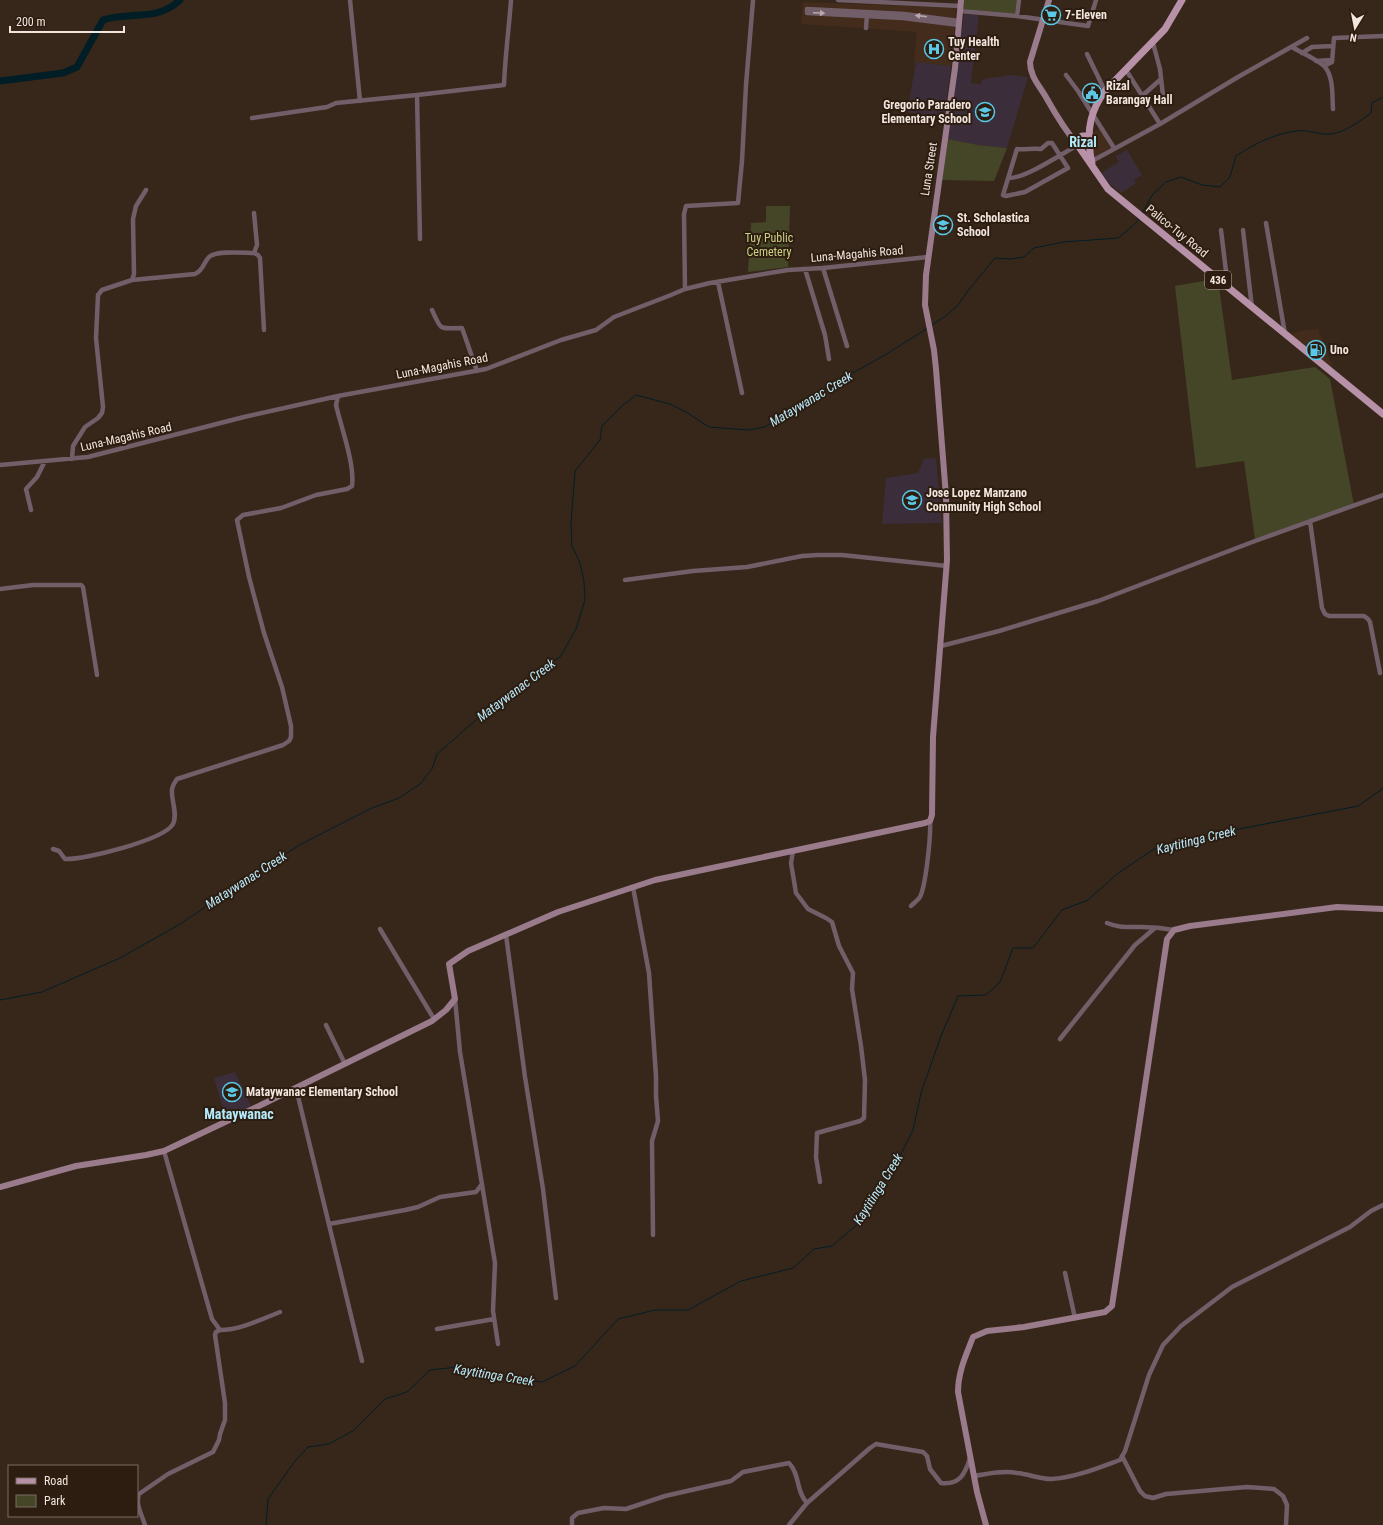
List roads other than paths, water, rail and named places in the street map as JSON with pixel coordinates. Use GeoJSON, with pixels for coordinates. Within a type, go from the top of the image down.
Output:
{"type":"FeatureCollection","features":[{"type":"Feature","properties":{"kind":"main road"},"geometry":{"type":"LineString","coordinates":[[1089,141],[1085,147],[1078,145],[1077,140],[1081,136],[1091,117],[1097,101],[1165,30],[1182,0]]}},
{"type":"Feature","properties":{"kind":"main road","name":"Palico-Tuy Road"},"geometry":{"type":"LineString","coordinates":[[1091,117],[1089,141],[1092,164]]}},
{"type":"Feature","properties":{"kind":"main road","name":"436"},"geometry":{"type":"LineString","coordinates":[[1081,136],[1086,136],[1089,141]]}},
{"type":"Feature","properties":{"kind":"main road","name":"Palico-Tuy Road"},"geometry":{"type":"LineString","coordinates":[[1078,145],[1108,189],[1383,414]]}},
{"type":"Feature","properties":{"kind":"street"},"geometry":{"type":"LineString","coordinates":[[350,0],[360,100]]}},
{"type":"Feature","properties":{"kind":"street"},"geometry":{"type":"LineString","coordinates":[[252,118],[327,107],[336,103],[455,92],[504,85],[511,0]]}},
{"type":"Feature","properties":{"kind":"street"},"geometry":{"type":"LineString","coordinates":[[685,289],[684,214],[686,206],[738,203],[753,0]]}},
{"type":"Feature","properties":{"kind":"street"},"geometry":{"type":"LineString","coordinates":[[838,0],[960,6],[1088,26],[1096,0]]}},
{"type":"Feature","properties":{"kind":"street"},"geometry":{"type":"LineString","coordinates":[[1017,16],[1019,0]]}},
{"type":"Feature","properties":{"kind":"street","name":"436"},"geometry":{"type":"LineString","coordinates":[[1049,0],[1030,62],[1030,68],[1037,84],[1070,130],[1081,136]]}},
{"type":"Feature","properties":{"kind":"street","name":"Luna Street"},"geometry":{"type":"LineString","coordinates":[[930,821],[932,815],[933,737],[947,566],[946,496],[932,339],[927,318],[925,294],[928,257],[947,128],[960,6]]}},
{"type":"Feature","properties":{"kind":"street"},"geometry":{"type":"LineString","coordinates":[[867,14],[807,9],[806,13],[867,14],[904,14],[959,23]]}},
{"type":"Feature","properties":{"kind":"street"},"geometry":{"type":"LineString","coordinates":[[866,28],[867,14]]}},
{"type":"Feature","properties":{"kind":"street"},"geometry":{"type":"LineString","coordinates":[[1324,66],[1332,62],[1332,46],[1334,38],[1383,36]]}},
{"type":"Feature","properties":{"kind":"street"},"geometry":{"type":"LineString","coordinates":[[1092,164],[1114,148],[1160,124],[1307,38]]}},
{"type":"Feature","properties":{"kind":"street"},"geometry":{"type":"LineString","coordinates":[[1153,43],[1160,69],[1163,96]]}},
{"type":"Feature","properties":{"kind":"street"},"geometry":{"type":"LineString","coordinates":[[1302,53],[1312,47],[1332,46]]}},
{"type":"Feature","properties":{"kind":"street"},"geometry":{"type":"LineString","coordinates":[[1292,47],[1324,66],[1330,77],[1333,109]]}},
{"type":"Feature","properties":{"kind":"street"},"geometry":{"type":"LineString","coordinates":[[1087,54],[1105,91]]}},
{"type":"Feature","properties":{"kind":"street"},"geometry":{"type":"LineString","coordinates":[[1315,61],[1332,60]]}},
{"type":"Feature","properties":{"kind":"street"},"geometry":{"type":"LineString","coordinates":[[1126,70],[1160,124]]}},
{"type":"Feature","properties":{"kind":"street"},"geometry":{"type":"LineString","coordinates":[[1066,75],[1091,117],[1114,148]]}},
{"type":"Feature","properties":{"kind":"street"},"geometry":{"type":"LineString","coordinates":[[1142,96],[1161,78]]}},
{"type":"Feature","properties":{"kind":"street"},"geometry":{"type":"LineString","coordinates":[[417,95],[420,239]]}},
{"type":"Feature","properties":{"kind":"street","name":"436"},"geometry":{"type":"LineString","coordinates":[[1048,99],[1050,106],[1078,145]]}},
{"type":"Feature","properties":{"kind":"street"},"geometry":{"type":"LineString","coordinates":[[1048,143],[1052,144],[1068,168],[1025,192],[1006,196],[1003,195],[1008,178],[1017,149],[1041,149],[1048,143]]}},
{"type":"Feature","properties":{"kind":"street"},"geometry":{"type":"LineString","coordinates":[[1008,178],[1015,178],[1029,172],[1078,145]]}},
{"type":"Feature","properties":{"kind":"street"},"geometry":{"type":"LineString","coordinates":[[132,280],[134,274],[133,219],[136,206],[146,190]]}},
{"type":"Feature","properties":{"kind":"street"},"geometry":{"type":"LineString","coordinates":[[254,213],[257,244],[254,253]]}},
{"type":"Feature","properties":{"kind":"street"},"geometry":{"type":"LineString","coordinates":[[1266,223],[1285,334]]}},
{"type":"Feature","properties":{"kind":"street"},"geometry":{"type":"LineString","coordinates":[[1221,230],[1228,288]]}},
{"type":"Feature","properties":{"kind":"street"},"geometry":{"type":"LineString","coordinates":[[1243,230],[1252,308]]}},
{"type":"Feature","properties":{"kind":"street"},"geometry":{"type":"LineString","coordinates":[[72,459],[73,446],[85,427],[98,418],[102,413],[103,407],[96,338],[98,295],[102,290],[132,280],[195,274],[201,272],[212,255],[223,253],[254,253],[260,258],[264,330]]}},
{"type":"Feature","properties":{"kind":"street","name":"Luna-Magahis Road"},"geometry":{"type":"LineString","coordinates":[[0,465],[88,457],[244,417],[338,396],[486,369],[561,340],[596,330],[614,317],[685,289],[788,270],[823,268],[928,257]]}},
{"type":"Feature","properties":{"kind":"street"},"geometry":{"type":"LineString","coordinates":[[823,268],[847,346]]}},
{"type":"Feature","properties":{"kind":"street"},"geometry":{"type":"LineString","coordinates":[[805,269],[825,335],[829,359]]}},
{"type":"Feature","properties":{"kind":"street"},"geometry":{"type":"LineString","coordinates":[[718,282],[742,393]]}},
{"type":"Feature","properties":{"kind":"street"},"geometry":{"type":"LineString","coordinates":[[432,310],[439,326],[442,328],[462,328],[477,370]]}},
{"type":"Feature","properties":{"kind":"street"},"geometry":{"type":"LineString","coordinates":[[53,849],[59,851],[65,860],[70,860],[92,856],[148,839],[167,830],[173,824],[174,817],[172,790],[177,778],[283,745],[292,737],[282,687],[264,633],[249,577],[237,520],[243,515],[281,508],[316,495],[347,489],[352,486],[353,479],[350,461],[336,405],[338,396]]}},
{"type":"Feature","properties":{"kind":"street"},"geometry":{"type":"LineString","coordinates":[[31,510],[26,489],[37,477],[45,460]]}},
{"type":"Feature","properties":{"kind":"street"},"geometry":{"type":"LineString","coordinates":[[941,646],[999,631],[1098,601],[1383,495]]}},
{"type":"Feature","properties":{"kind":"street"},"geometry":{"type":"LineString","coordinates":[[1310,521],[1322,608],[1325,614],[1329,616],[1364,616],[1368,619],[1370,622],[1380,672]]}},
{"type":"Feature","properties":{"kind":"street"},"geometry":{"type":"LineString","coordinates":[[625,580],[693,571],[747,567],[802,556],[818,555],[842,555],[947,566]]}},
{"type":"Feature","properties":{"kind":"street"},"geometry":{"type":"LineString","coordinates":[[0,589],[33,586],[81,585],[83,587],[97,675]]}},
{"type":"Feature","properties":{"kind":"street"},"geometry":{"type":"LineString","coordinates":[[498,1344],[493,1311],[495,1264],[460,1052],[455,999],[449,964],[468,951],[558,912],[654,880],[925,824],[930,821],[931,831],[923,889],[919,898],[911,906]]}},
{"type":"Feature","properties":{"kind":"street"},"geometry":{"type":"LineString","coordinates":[[793,851],[791,863],[796,893],[808,909],[832,922],[839,946],[852,973],[852,989],[865,1080],[864,1118],[860,1121],[817,1133],[816,1157],[820,1182]]}},
{"type":"Feature","properties":{"kind":"street"},"geometry":{"type":"LineString","coordinates":[[633,887],[649,973],[656,1076],[658,1121],[652,1140],[653,1235]]}},
{"type":"Feature","properties":{"kind":"street"},"geometry":{"type":"LineString","coordinates":[[1106,923],[1123,928],[1155,928],[1174,930],[1190,926],[1337,907],[1383,909]]}},
{"type":"Feature","properties":{"kind":"street"},"geometry":{"type":"LineString","coordinates":[[1060,1039],[1135,944],[1155,928]]}},
{"type":"Feature","properties":{"kind":"street"},"geometry":{"type":"LineString","coordinates":[[380,929],[434,1019]]}},
{"type":"Feature","properties":{"kind":"street"},"geometry":{"type":"LineString","coordinates":[[986,1525],[976,1492],[958,1392],[958,1381],[962,1365],[973,1337],[987,1331],[1024,1327],[1105,1312],[1112,1306],[1168,939],[1174,930]]}},
{"type":"Feature","properties":{"kind":"street"},"geometry":{"type":"LineString","coordinates":[[506,935],[525,1077],[543,1189],[556,1298]]}},
{"type":"Feature","properties":{"kind":"street"},"geometry":{"type":"LineString","coordinates":[[0,1187],[76,1166],[164,1151],[296,1088],[434,1019],[446,1010],[455,999]]}},
{"type":"Feature","properties":{"kind":"street"},"geometry":{"type":"LineString","coordinates":[[326,1025],[345,1064]]}},
{"type":"Feature","properties":{"kind":"street"},"geometry":{"type":"LineString","coordinates":[[296,1088],[342,1273],[362,1361]]}},
{"type":"Feature","properties":{"kind":"street"},"geometry":{"type":"LineString","coordinates":[[164,1151],[212,1318],[220,1330]]}},
{"type":"Feature","properties":{"kind":"street"},"geometry":{"type":"LineString","coordinates":[[329,1224],[418,1207],[440,1197],[476,1192],[482,1184]]}},
{"type":"Feature","properties":{"kind":"street"},"geometry":{"type":"LineString","coordinates":[[974,1476],[996,1472],[1017,1473],[1034,1478],[1051,1479],[1101,1467],[1120,1460],[1149,1375],[1163,1345],[1181,1326],[1232,1288],[1350,1227],[1371,1211],[1383,1205]]}},
{"type":"Feature","properties":{"kind":"street"},"geometry":{"type":"LineString","coordinates":[[1064,1273],[1075,1318]]}},
{"type":"Feature","properties":{"kind":"street"},"geometry":{"type":"LineString","coordinates":[[145,1525],[138,1503],[139,1494],[168,1474],[213,1452],[219,1440],[225,1420],[223,1385],[215,1335],[216,1332],[254,1322],[280,1312]]}},
{"type":"Feature","properties":{"kind":"street"},"geometry":{"type":"LineString","coordinates":[[437,1329],[494,1319]]}},
{"type":"Feature","properties":{"kind":"street"},"geometry":{"type":"LineString","coordinates":[[789,1525],[807,1503],[876,1444],[923,1452],[927,1456],[930,1469],[941,1484],[948,1484],[957,1480],[965,1473],[970,1456]]}},
{"type":"Feature","properties":{"kind":"street"},"geometry":{"type":"LineString","coordinates":[[1122,1456],[1140,1491],[1145,1496],[1153,1498],[1166,1494],[1246,1487],[1274,1489],[1283,1496],[1287,1505],[1286,1525]]}},
{"type":"Feature","properties":{"kind":"street"},"geometry":{"type":"LineString","coordinates":[[572,1525],[572,1518],[578,1512],[604,1508],[626,1508],[665,1496],[731,1481],[742,1472],[789,1463],[795,1468],[802,1498],[807,1503]]}},
{"type":"Feature","properties":{"kind":"waterway"},"geometry":{"type":"LineString","coordinates":[[0,81],[63,73],[77,67],[103,20],[113,17],[153,14],[171,7],[180,0]]}},
{"type":"Feature","properties":{"kind":"waterway","name":"Mataywanac Creek"},"geometry":{"type":"LineString","coordinates":[[1142,213],[1153,194],[1166,182],[1181,177],[1202,185],[1220,187],[1230,177],[1236,156],[1250,147],[1264,140],[1288,132],[1304,131],[1330,134],[1341,131],[1352,126],[1371,113],[1372,103],[1383,97]]}},
{"type":"Feature","properties":{"kind":"waterway","name":"Mataywanac Creek"},"geometry":{"type":"LineString","coordinates":[[932,325],[947,315],[958,305],[995,258],[1010,259],[1024,257],[1034,248],[1064,242],[1118,238],[1139,219]]}},
{"type":"Feature","properties":{"kind":"waterway","name":"Mataywanac Creek"},"geometry":{"type":"LineString","coordinates":[[0,1000],[42,992],[120,958],[182,923],[247,878],[303,843],[372,808],[399,798],[420,784],[432,769],[437,754],[500,699],[561,656],[576,629],[585,600],[584,582],[580,563],[572,546],[571,523],[575,471],[600,440],[602,426],[622,406],[636,395],[670,404],[686,412],[709,427],[748,430],[765,427],[810,397],[885,355],[928,328]]}},
{"type":"Feature","properties":{"kind":"waterway","name":"Kaytitinga Creek"},"geometry":{"type":"LineString","coordinates":[[266,1525],[268,1499],[295,1461],[308,1447],[329,1444],[354,1430],[385,1399],[407,1392],[430,1370],[457,1367],[499,1377],[542,1382],[575,1366],[618,1319],[655,1310],[688,1310],[741,1281],[793,1268],[814,1249],[832,1246],[859,1223],[881,1185],[892,1172],[913,1130],[921,1093],[941,1036],[958,996],[986,995],[1000,982],[1013,948],[1033,948],[1062,910],[1088,900],[1117,874],[1154,849],[1185,844],[1229,831],[1358,806],[1383,787]]}},
{"type":"Feature","properties":{"kind":"place","name":"7-Eleven"},"geometry":{"type":"Point","coordinates":[1051,15]}},
{"type":"Feature","properties":{"kind":"place","name":"Tuy Health Center"},"geometry":{"type":"Point","coordinates":[934,49]}},
{"type":"Feature","properties":{"kind":"place","name":"Rizal Barangay Hall"},"geometry":{"type":"Point","coordinates":[1092,93]}},
{"type":"Feature","properties":{"kind":"place","name":"Gregorio Paradero Elementary School"},"geometry":{"type":"Point","coordinates":[985,112]}},
{"type":"Feature","properties":{"kind":"place","name":"St. Scholastica School"},"geometry":{"type":"Point","coordinates":[943,225]}},
{"type":"Feature","properties":{"kind":"place","name":"Uno"},"geometry":{"type":"Point","coordinates":[1316,350]}},
{"type":"Feature","properties":{"kind":"place","name":"Jose Lopez Manzano Community High School"},"geometry":{"type":"Point","coordinates":[912,500]}},
{"type":"Feature","properties":{"kind":"place","name":"Mataywanac Elementary School"},"geometry":{"type":"Point","coordinates":[232,1092]}},
{"type":"Feature","properties":{"kind":"district","name":"Rizal"},"geometry":{"type":"Point","coordinates":[1083,142]}},
{"type":"Feature","properties":{"kind":"district","name":"Mataywanac"},"geometry":{"type":"Point","coordinates":[239,1114]}},
{"type":"Feature","properties":{"kind":"park label","name":"Tuy Public Cemetery"},"geometry":{"type":"Point","coordinates":[769,245]}}]}
